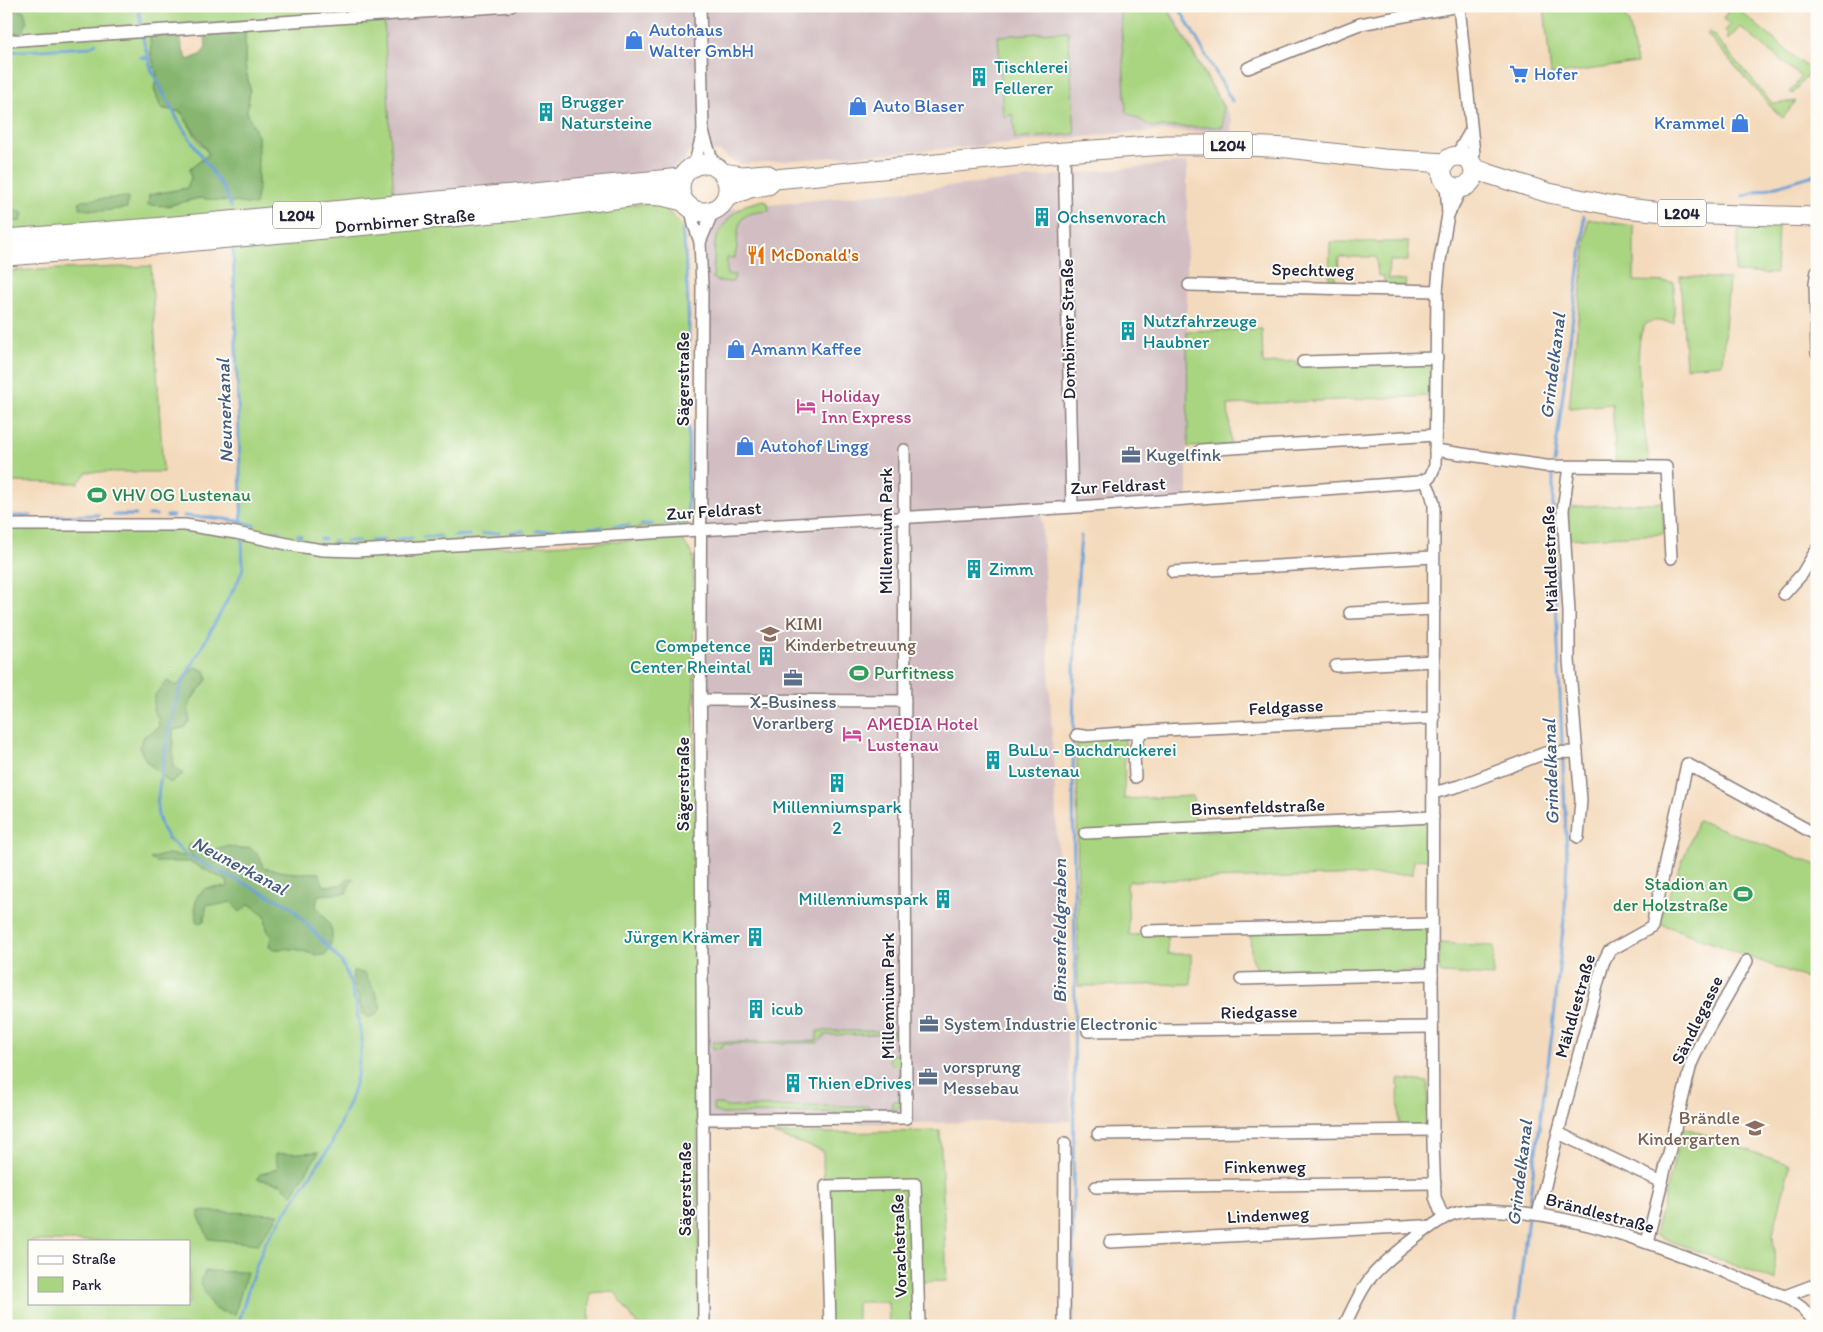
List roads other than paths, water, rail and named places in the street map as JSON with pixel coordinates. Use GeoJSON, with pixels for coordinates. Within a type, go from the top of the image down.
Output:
{"type":"FeatureCollection","features":[{"type":"Feature","properties":{"kind":"main road","name":"Dornbirner Straße"},"geometry":{"type":"LineString","coordinates":[[6,239],[153,228],[687,172],[703,164],[742,176],[766,174],[775,179],[1064,152],[1166,145],[1225,145],[1306,150],[1384,159],[1458,173],[1489,174],[1549,193],[1625,208],[1674,212],[1817,217]]}},
{"type":"Feature","properties":{"kind":"main road"},"geometry":{"type":"LineString","coordinates":[[719,170],[727,180],[727,196]]}},
{"type":"Feature","properties":{"kind":"main road"},"geometry":{"type":"LineString","coordinates":[[687,172],[680,186],[680,194],[687,205]]}},
{"type":"Feature","properties":{"kind":"main road","name":"Dornbirner Straße"},"geometry":{"type":"LineString","coordinates":[[6,256],[145,246],[548,208],[643,195],[662,196],[700,212],[713,211],[724,202],[727,196],[768,185],[775,179]]}},
{"type":"Feature","properties":{"kind":"street"},"geometry":{"type":"LineString","coordinates":[[6,41],[510,6]]}},
{"type":"Feature","properties":{"kind":"street"},"geometry":{"type":"LineString","coordinates":[[687,172],[695,162],[703,132],[700,6]]}},
{"type":"Feature","properties":{"kind":"street"},"geometry":{"type":"LineString","coordinates":[[1248,68],[1360,24],[1459,6],[1470,132],[1474,154],[1458,173],[1448,215]]}},
{"type":"Feature","properties":{"kind":"street"},"geometry":{"type":"LineString","coordinates":[[703,132],[719,170]]}},
{"type":"Feature","properties":{"kind":"street"},"geometry":{"type":"LineString","coordinates":[[1443,1218],[1435,1197],[1433,1130],[1434,504],[1432,493],[1425,480],[1433,473],[1435,450],[1440,260],[1448,215],[1470,132]]}},
{"type":"Feature","properties":{"kind":"street","name":"Dornbirner Straße"},"geometry":{"type":"LineString","coordinates":[[1064,152],[1072,506]]}},
{"type":"Feature","properties":{"kind":"street","name":"Sägerstraße"},"geometry":{"type":"LineString","coordinates":[[687,205],[700,242],[702,285],[701,700],[704,1326]]}},
{"type":"Feature","properties":{"kind":"street","name":"Sägerstraße"},"geometry":{"type":"LineString","coordinates":[[700,242],[713,211]]}},
{"type":"Feature","properties":{"kind":"street"},"geometry":{"type":"LineString","coordinates":[[1817,271],[1815,283],[1817,353]]}},
{"type":"Feature","properties":{"kind":"street","name":"Spechtweg"},"geometry":{"type":"LineString","coordinates":[[1188,286],[1438,291]]}},
{"type":"Feature","properties":{"kind":"street"},"geometry":{"type":"LineString","coordinates":[[1303,362],[1437,358]]}},
{"type":"Feature","properties":{"kind":"street"},"geometry":{"type":"LineString","coordinates":[[1201,450],[1435,435]]}},
{"type":"Feature","properties":{"kind":"street","name":"Millennium Park"},"geometry":{"type":"LineString","coordinates":[[702,1120],[906,1118],[904,450]]}},
{"type":"Feature","properties":{"kind":"street"},"geometry":{"type":"LineString","coordinates":[[1435,450],[1546,466],[1666,467],[1671,558]]}},
{"type":"Feature","properties":{"kind":"street","name":"Mähdlestraße"},"geometry":{"type":"LineString","coordinates":[[1566,467],[1564,510],[1573,752],[1582,800],[1578,837]]}},
{"type":"Feature","properties":{"kind":"street","name":"Zur Feldrast"},"geometry":{"type":"LineString","coordinates":[[6,525],[169,524],[236,533],[306,548],[356,552],[1183,500],[1425,480]]}},
{"type":"Feature","properties":{"kind":"street"},"geometry":{"type":"LineString","coordinates":[[1784,594],[1802,574],[1817,549]]}},
{"type":"Feature","properties":{"kind":"street"},"geometry":{"type":"LineString","coordinates":[[1173,572],[1434,557]]}},
{"type":"Feature","properties":{"kind":"street"},"geometry":{"type":"LineString","coordinates":[[1350,613],[1434,609]]}},
{"type":"Feature","properties":{"kind":"street"},"geometry":{"type":"LineString","coordinates":[[1336,666],[1434,661]]}},
{"type":"Feature","properties":{"kind":"street"},"geometry":{"type":"LineString","coordinates":[[701,700],[904,701]]}},
{"type":"Feature","properties":{"kind":"street","name":"Feldgasse"},"geometry":{"type":"LineString","coordinates":[[1077,735],[1434,718]]}},
{"type":"Feature","properties":{"kind":"street"},"geometry":{"type":"LineString","coordinates":[[1135,777],[1134,753],[1141,731]]}},
{"type":"Feature","properties":{"kind":"street"},"geometry":{"type":"LineString","coordinates":[[1433,793],[1459,786],[1545,753],[1573,752]]}},
{"type":"Feature","properties":{"kind":"street","name":"Mähdlestraße"},"geometry":{"type":"LineString","coordinates":[[1536,1214],[1603,963],[1609,951],[1652,927],[1688,764],[1817,835]]}},
{"type":"Feature","properties":{"kind":"street","name":"Binsenfeldstraße"},"geometry":{"type":"LineString","coordinates":[[1085,833],[1433,818]]}},
{"type":"Feature","properties":{"kind":"street"},"geometry":{"type":"LineString","coordinates":[[1146,931],[1432,924]]}},
{"type":"Feature","properties":{"kind":"street","name":"Sändlegasse"},"geometry":{"type":"LineString","coordinates":[[1647,1242],[1691,1064],[1703,1038],[1747,961]]}},
{"type":"Feature","properties":{"kind":"street"},"geometry":{"type":"LineString","coordinates":[[1241,979],[1432,974]]}},
{"type":"Feature","properties":{"kind":"street","name":"Riedgasse"},"geometry":{"type":"LineString","coordinates":[[1088,1031],[1432,1027]]}},
{"type":"Feature","properties":{"kind":"street"},"geometry":{"type":"LineString","coordinates":[[1098,1134],[1433,1130]]}},
{"type":"Feature","properties":{"kind":"street"},"geometry":{"type":"LineString","coordinates":[[1558,1133],[1662,1182]]}},
{"type":"Feature","properties":{"kind":"street"},"geometry":{"type":"LineString","coordinates":[[1064,1326],[1065,1143]]}},
{"type":"Feature","properties":{"kind":"street","name":"Finkenweg"},"geometry":{"type":"LineString","coordinates":[[1096,1187],[1434,1183]]}},
{"type":"Feature","properties":{"kind":"street","name":"Vorachstraße"},"geometry":{"type":"LineString","coordinates":[[830,1326],[826,1186],[915,1184],[918,1326]]}},
{"type":"Feature","properties":{"kind":"street","name":"Brändlestraße"},"geometry":{"type":"LineString","coordinates":[[1344,1326],[1372,1276],[1429,1228],[1443,1218],[1455,1213],[1485,1210],[1536,1214],[1580,1223],[1647,1242],[1785,1296],[1802,1308],[1817,1324]]}},
{"type":"Feature","properties":{"kind":"street","name":"Lindenweg"},"geometry":{"type":"LineString","coordinates":[[1110,1242],[1372,1227],[1422,1226],[1429,1228]]}},
{"type":"Feature","properties":{"kind":"street"},"geometry":{"type":"LineString","coordinates":[[1785,1296],[1817,1284]]}},
{"type":"Feature","properties":{"kind":"waterway","name":"Neunerkanal"},"geometry":{"type":"LineString","coordinates":[[138,6],[143,39],[152,71],[180,124],[225,191],[231,207]]}},
{"type":"Feature","properties":{"kind":"waterway"},"geometry":{"type":"LineString","coordinates":[[1178,6],[1232,101]]}},
{"type":"Feature","properties":{"kind":"waterway"},"geometry":{"type":"LineString","coordinates":[[6,52],[90,47],[96,43]]}},
{"type":"Feature","properties":{"kind":"waterway","name":"Neunerkanal"},"geometry":{"type":"LineString","coordinates":[[141,57],[148,59]]}},
{"type":"Feature","properties":{"kind":"waterway","name":"Grindelkanal"},"geometry":{"type":"LineString","coordinates":[[1743,196],[1817,174]]}},
{"type":"Feature","properties":{"kind":"waterway","name":"Grindelkanal"},"geometry":{"type":"LineString","coordinates":[[1554,463],[1583,239],[1584,216]]}},
{"type":"Feature","properties":{"kind":"waterway"},"geometry":{"type":"LineString","coordinates":[[666,523],[684,521],[688,518],[689,318],[682,231]]}},
{"type":"Feature","properties":{"kind":"waterway","name":"Neunerkanal"},"geometry":{"type":"LineString","coordinates":[[233,250],[242,532]]}},
{"type":"Feature","properties":{"kind":"waterway","name":"Grindelkanal"},"geometry":{"type":"LineString","coordinates":[[1528,1210],[1553,1027],[1565,909],[1567,857],[1553,531],[1553,469]]}},
{"type":"Feature","properties":{"kind":"waterway"},"geometry":{"type":"LineString","coordinates":[[53,516],[99,515]]}},
{"type":"Feature","properties":{"kind":"waterway"},"geometry":{"type":"LineString","coordinates":[[113,515],[136,515]]}},
{"type":"Feature","properties":{"kind":"waterway"},"geometry":{"type":"LineString","coordinates":[[148,515],[156,515]]}},
{"type":"Feature","properties":{"kind":"waterway"},"geometry":{"type":"LineString","coordinates":[[6,516],[31,516]]}},
{"type":"Feature","properties":{"kind":"waterway"},"geometry":{"type":"LineString","coordinates":[[167,516],[173,516]]}},
{"type":"Feature","properties":{"kind":"waterway"},"geometry":{"type":"LineString","coordinates":[[184,516],[230,520],[254,525]]}},
{"type":"Feature","properties":{"kind":"waterway"},"geometry":{"type":"LineString","coordinates":[[641,525],[652,524]]}},
{"type":"Feature","properties":{"kind":"waterway"},"geometry":{"type":"LineString","coordinates":[[614,526],[629,525]]}},
{"type":"Feature","properties":{"kind":"waterway"},"geometry":{"type":"LineString","coordinates":[[589,528],[602,527]]}},
{"type":"Feature","properties":{"kind":"waterway"},"geometry":{"type":"LineString","coordinates":[[563,529],[577,528]]}},
{"type":"Feature","properties":{"kind":"waterway"},"geometry":{"type":"LineString","coordinates":[[536,531],[551,530]]}},
{"type":"Feature","properties":{"kind":"waterway"},"geometry":{"type":"LineString","coordinates":[[273,531],[280,532]]}},
{"type":"Feature","properties":{"kind":"waterway"},"geometry":{"type":"LineString","coordinates":[[511,532],[524,531]]}},
{"type":"Feature","properties":{"kind":"waterway"},"geometry":{"type":"LineString","coordinates":[[482,534],[499,533]]}},
{"type":"Feature","properties":{"kind":"waterway"},"geometry":{"type":"LineString","coordinates":[[454,536],[469,535]]}},
{"type":"Feature","properties":{"kind":"waterway"},"geometry":{"type":"LineString","coordinates":[[423,537],[441,536]]}},
{"type":"Feature","properties":{"kind":"waterway","name":"Binsenfeldgraben"},"geometry":{"type":"LineString","coordinates":[[1072,1326],[1075,972],[1074,699],[1077,590],[1081,536]]}},
{"type":"Feature","properties":{"kind":"waterway","name":"Neunerkanal"},"geometry":{"type":"LineString","coordinates":[[238,1326],[249,1286],[265,1243],[331,1145],[352,1095],[362,1041],[356,1005],[349,979],[341,961],[290,906],[186,855],[168,838],[158,816],[157,804],[169,728],[181,685],[239,579],[243,568],[242,538]]}},
{"type":"Feature","properties":{"kind":"waterway"},"geometry":{"type":"LineString","coordinates":[[396,539],[412,538]]}},
{"type":"Feature","properties":{"kind":"waterway"},"geometry":{"type":"LineString","coordinates":[[371,541],[385,540]]}},
{"type":"Feature","properties":{"kind":"waterway"},"geometry":{"type":"LineString","coordinates":[[346,541],[359,541]]}},
{"type":"Feature","properties":{"kind":"waterway","name":"Grindelkanal"},"geometry":{"type":"LineString","coordinates":[[1515,1326],[1528,1217]]}},
{"type":"Feature","properties":{"kind":"place","name":"Autohaus Walter GmbH"},"geometry":{"type":"Point","coordinates":[634,40]}},
{"type":"Feature","properties":{"kind":"place","name":"Hofer"},"geometry":{"type":"Point","coordinates":[1519,74]}},
{"type":"Feature","properties":{"kind":"place","name":"Tischlerei Fellerer"},"geometry":{"type":"Point","coordinates":[979,77]}},
{"type":"Feature","properties":{"kind":"place","name":"Auto Blaser"},"geometry":{"type":"Point","coordinates":[858,106]}},
{"type":"Feature","properties":{"kind":"place","name":"Brugger Natursteine"},"geometry":{"type":"Point","coordinates":[546,112]}},
{"type":"Feature","properties":{"kind":"place","name":"Krammel"},"geometry":{"type":"Point","coordinates":[1740,123]}},
{"type":"Feature","properties":{"kind":"place","name":"Ochsenvorach"},"geometry":{"type":"Point","coordinates":[1042,217]}},
{"type":"Feature","properties":{"kind":"place","name":"McDonald's"},"geometry":{"type":"Point","coordinates":[756,255]}},
{"type":"Feature","properties":{"kind":"place","name":"Nutzfahrzeuge Haubner"},"geometry":{"type":"Point","coordinates":[1128,331]}},
{"type":"Feature","properties":{"kind":"place","name":"Amann Kaffee"},"geometry":{"type":"Point","coordinates":[736,349]}},
{"type":"Feature","properties":{"kind":"place","name":"Holiday Inn Express"},"geometry":{"type":"Point","coordinates":[806,406]}},
{"type":"Feature","properties":{"kind":"place","name":"Autohof Lingg"},"geometry":{"type":"Point","coordinates":[745,446]}},
{"type":"Feature","properties":{"kind":"place","name":"Kugelfink"},"geometry":{"type":"Point","coordinates":[1131,455]}},
{"type":"Feature","properties":{"kind":"place","name":"VHV OG Lustenau"},"geometry":{"type":"Point","coordinates":[97,495]}},
{"type":"Feature","properties":{"kind":"place","name":"Zimm"},"geometry":{"type":"Point","coordinates":[974,569]}},
{"type":"Feature","properties":{"kind":"place","name":"KIMI Kinderbetreuung"},"geometry":{"type":"Point","coordinates":[770,634]}},
{"type":"Feature","properties":{"kind":"place","name":"Competence Center Rheintal"},"geometry":{"type":"Point","coordinates":[766,656]}},
{"type":"Feature","properties":{"kind":"place","name":"Purfitness"},"geometry":{"type":"Point","coordinates":[859,673]}},
{"type":"Feature","properties":{"kind":"place","name":"X-Business Vorarlberg"},"geometry":{"type":"Point","coordinates":[793,678]}},
{"type":"Feature","properties":{"kind":"place","name":"AMEDIA Hotel Lustenau"},"geometry":{"type":"Point","coordinates":[852,734]}},
{"type":"Feature","properties":{"kind":"place","name":"BuLu - Buchdruckerei Lustenau"},"geometry":{"type":"Point","coordinates":[993,760]}},
{"type":"Feature","properties":{"kind":"place","name":"Millenniumspark 2"},"geometry":{"type":"Point","coordinates":[837,783]}},
{"type":"Feature","properties":{"kind":"place","name":"Stadion an der Holzstraße"},"geometry":{"type":"Point","coordinates":[1743,894]}},
{"type":"Feature","properties":{"kind":"place","name":"Millenniumspark"},"geometry":{"type":"Point","coordinates":[943,899]}},
{"type":"Feature","properties":{"kind":"place","name":"Jürgen Krämer"},"geometry":{"type":"Point","coordinates":[755,937]}},
{"type":"Feature","properties":{"kind":"place","name":"icub"},"geometry":{"type":"Point","coordinates":[756,1009]}},
{"type":"Feature","properties":{"kind":"place","name":"System Industrie Electronic"},"geometry":{"type":"Point","coordinates":[929,1024]}},
{"type":"Feature","properties":{"kind":"place","name":"vorsprung Messebau"},"geometry":{"type":"Point","coordinates":[928,1077]}},
{"type":"Feature","properties":{"kind":"place","name":"Thien eDrives"},"geometry":{"type":"Point","coordinates":[793,1083]}},
{"type":"Feature","properties":{"kind":"place","name":"Brändle Kindergarten"},"geometry":{"type":"Point","coordinates":[1755,1128]}}]}
